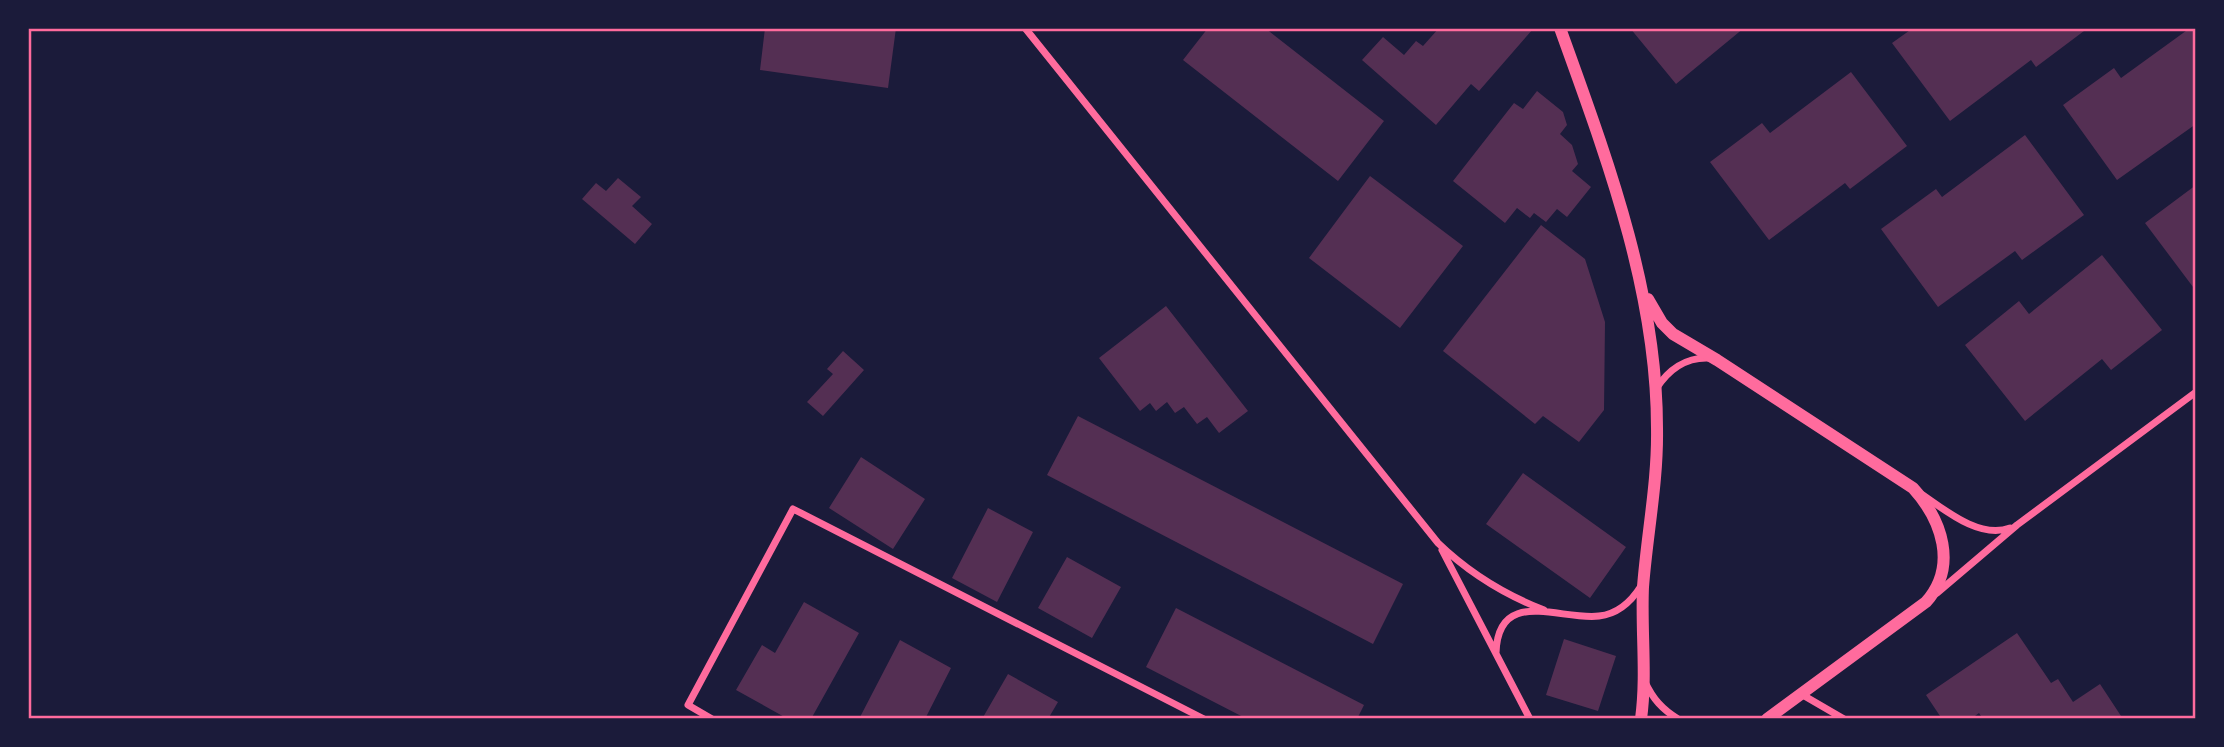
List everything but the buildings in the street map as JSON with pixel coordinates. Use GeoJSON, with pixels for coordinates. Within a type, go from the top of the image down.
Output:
{"type":"FeatureCollection","features":[{"type":"Feature","properties":{"kind":"street"},"geometry":{"type":"LineString","coordinates":[[1025,28],[1438,543],[1457,561],[1487,582],[1520,601],[1544,610]]}},
{"type":"Feature","properties":{"kind":"street"},"geometry":{"type":"LineString","coordinates":[[1560,28],[1599,138],[1642,286],[1650,335],[1657,429],[1656,468],[1644,583],[1641,719]]}},
{"type":"Feature","properties":{"kind":"street"},"geometry":{"type":"LineString","coordinates":[[1642,286],[1654,312],[1673,334],[1717,360],[1957,518],[1977,527],[2004,530],[2017,525]]}},
{"type":"Feature","properties":{"kind":"street"},"geometry":{"type":"LineString","coordinates":[[1656,389],[1664,377],[1688,361],[1705,358],[1717,360]]}},
{"type":"Feature","properties":{"kind":"street"},"geometry":{"type":"LineString","coordinates":[[1767,719],[1926,602],[2017,525],[2196,392]]}},
{"type":"Feature","properties":{"kind":"street"},"geometry":{"type":"LineString","coordinates":[[1913,488],[1930,509],[1943,544],[1939,581],[1926,602]]}},
{"type":"Feature","properties":{"kind":"street"},"geometry":{"type":"LineString","coordinates":[[712,719],[688,705],[793,509],[1204,719]]}},
{"type":"Feature","properties":{"kind":"street"},"geometry":{"type":"LineString","coordinates":[[1438,543],[1530,719]]}},
{"type":"Feature","properties":{"kind":"street"},"geometry":{"type":"LineString","coordinates":[[1496,655],[1497,638],[1502,626],[1512,617],[1544,610],[1600,616],[1623,607],[1644,583]]}},
{"type":"Feature","properties":{"kind":"street"},"geometry":{"type":"LineString","coordinates":[[1644,678],[1654,699],[1678,719]]}},
{"type":"Feature","properties":{"kind":"street"},"geometry":{"type":"LineString","coordinates":[[1801,694],[1844,719]]}}]}
